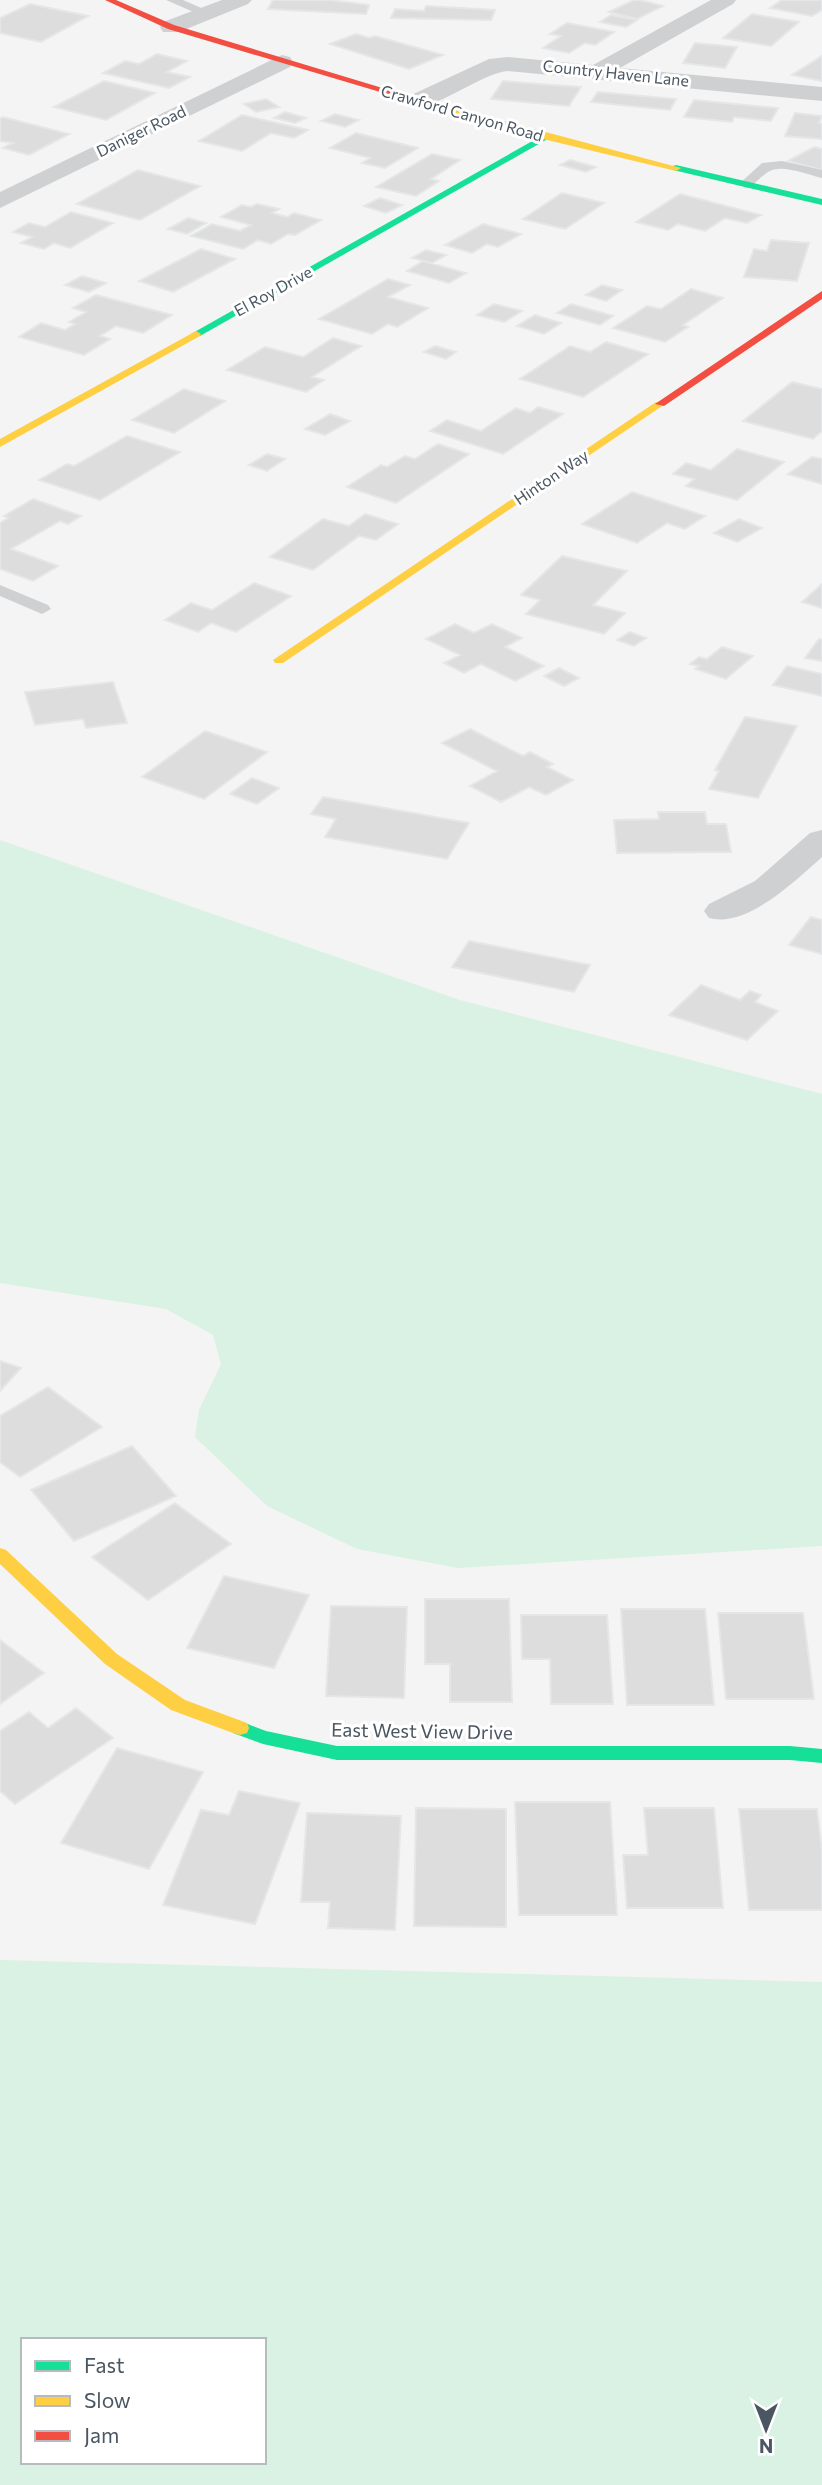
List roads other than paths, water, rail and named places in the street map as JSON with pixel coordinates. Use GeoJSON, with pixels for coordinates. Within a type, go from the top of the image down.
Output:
{"type":"FeatureCollection","features":[{"type":"Feature","properties":{"kind":"street","name":"Crawford Canyon Road"},"geometry":{"type":"LineString","coordinates":[[109,0],[171,27],[417,101],[546,137],[821,201]]}},
{"type":"Feature","properties":{"kind":"street"},"geometry":{"type":"LineString","coordinates":[[171,27],[241,0]]}},
{"type":"Feature","properties":{"kind":"street"},"geometry":{"type":"LineString","coordinates":[[599,71],[726,0]]}},
{"type":"Feature","properties":{"kind":"street","name":"Daniger Road"},"geometry":{"type":"LineString","coordinates":[[0,201],[282,62]]}},
{"type":"Feature","properties":{"kind":"street","name":"Country Haven Lane"},"geometry":{"type":"LineString","coordinates":[[417,101],[497,64],[530,64],[822,94]]}},
{"type":"Feature","properties":{"kind":"street","name":"El Roy Drive"},"geometry":{"type":"LineString","coordinates":[[0,444],[546,137]]}},
{"type":"Feature","properties":{"kind":"street"},"geometry":{"type":"LineString","coordinates":[[0,171],[39,182]]}},
{"type":"Feature","properties":{"kind":"street","name":"Hinton Way"},"geometry":{"type":"LineString","coordinates":[[279,660],[822,294]]}},
{"type":"Feature","properties":{"kind":"street"},"geometry":{"type":"LineString","coordinates":[[721,911],[767,888],[822,840]]}},
{"type":"Feature","properties":{"kind":"street","name":"East West View Drive"},"geometry":{"type":"LineString","coordinates":[[0,1554],[111,1659],[178,1704],[263,1737],[337,1753],[790,1753],[822,1756]]}},
{"type":"Feature","properties":{"kind":"lane"},"geometry":{"type":"LineString","coordinates":[[172,0],[209,14]]}},
{"type":"Feature","properties":{"kind":"lane"},"geometry":{"type":"LineString","coordinates":[[747,184],[767,166],[782,165],[822,174]]}},
{"type":"Feature","properties":{"kind":"lane"},"geometry":{"type":"LineString","coordinates":[[0,590],[42,609]]}}]}
